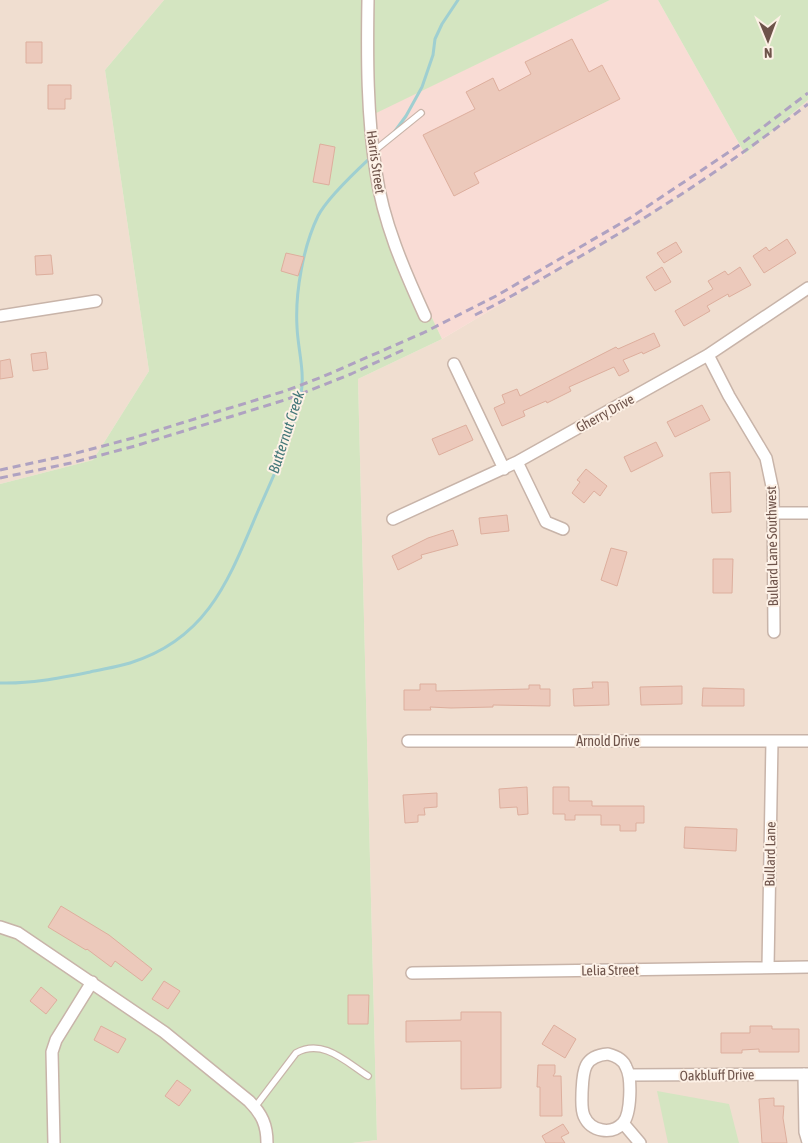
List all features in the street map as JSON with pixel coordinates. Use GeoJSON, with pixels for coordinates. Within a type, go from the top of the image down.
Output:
{"type":"FeatureCollection","features":[{"type":"Feature","properties":{"kind":"street","name":"Harris Street"},"geometry":{"type":"LineString","coordinates":[[368,0],[369,107],[376,172],[385,215],[405,271],[425,316]]}},
{"type":"Feature","properties":{"kind":"street","name":"Gherry Drive"},"geometry":{"type":"LineString","coordinates":[[393,518],[517,462],[708,355],[808,288]]}},
{"type":"Feature","properties":{"kind":"street"},"geometry":{"type":"LineString","coordinates":[[0,316],[96,301]]}},
{"type":"Feature","properties":{"kind":"street","name":"Bullard Lane Southwest"},"geometry":{"type":"LineString","coordinates":[[708,355],[729,396],[766,458],[773,491],[774,632]]}},
{"type":"Feature","properties":{"kind":"street"},"geometry":{"type":"LineString","coordinates":[[454,364],[504,469]]}},
{"type":"Feature","properties":{"kind":"street"},"geometry":{"type":"LineString","coordinates":[[517,462],[546,522],[563,529]]}},
{"type":"Feature","properties":{"kind":"street"},"geometry":{"type":"LineString","coordinates":[[773,513],[808,513]]}},
{"type":"Feature","properties":{"kind":"street","name":"Arnold Drive"},"geometry":{"type":"LineString","coordinates":[[408,741],[808,741]]}},
{"type":"Feature","properties":{"kind":"street","name":"Bullard Lane"},"geometry":{"type":"LineString","coordinates":[[768,967],[772,741]]}},
{"type":"Feature","properties":{"kind":"street"},"geometry":{"type":"LineString","coordinates":[[0,927],[18,933],[164,1032],[259,1111],[267,1128],[266,1143]]}},
{"type":"Feature","properties":{"kind":"street","name":"Lelia Street"},"geometry":{"type":"LineString","coordinates":[[412,973],[808,967]]}},
{"type":"Feature","properties":{"kind":"street"},"geometry":{"type":"LineString","coordinates":[[54,1143],[52,1052],[56,1040],[92,982]]}},
{"type":"Feature","properties":{"kind":"street"},"geometry":{"type":"LineString","coordinates":[[608,1054],[621,1060],[626,1066],[629,1076],[629,1112],[623,1123],[617,1128],[603,1131],[590,1124],[583,1111],[583,1074],[588,1063],[593,1058],[608,1054]]}},
{"type":"Feature","properties":{"kind":"street","name":"Oakbluff Drive"},"geometry":{"type":"LineString","coordinates":[[629,1076],[806,1074],[805,1132],[808,1142]]}},
{"type":"Feature","properties":{"kind":"street"},"geometry":{"type":"LineString","coordinates":[[623,1123],[640,1143]]}},
{"type":"Feature","properties":{"kind":"lane"},"geometry":{"type":"LineString","coordinates":[[374,152],[421,113]]}},
{"type":"Feature","properties":{"kind":"lane"},"geometry":{"type":"LineString","coordinates":[[255,1107],[296,1053],[305,1048],[326,1050],[368,1076]]}},
{"type":"Feature","properties":{"kind":"shaded area"},"geometry":{"type":"Polygon","coordinates":[[[0,0],[164,0],[105,70],[149,371],[93,460],[0,484],[0,0]]]}},
{"type":"Feature","properties":{"kind":"shaded area"},"geometry":{"type":"Polygon","coordinates":[[[610,0],[658,0],[745,154],[577,259],[442,339],[400,250],[368,116],[610,0]]]}},
{"type":"Feature","properties":{"kind":"shaded area"},"geometry":{"type":"Polygon","coordinates":[[[808,100],[808,1143],[352,1143],[377,1140],[358,379],[442,339],[577,259],[745,154],[808,100]]]}},
{"type":"Feature","properties":{"kind":"green space"},"geometry":{"type":"Polygon","coordinates":[[[164,0],[610,0],[368,117],[400,250],[442,339],[358,379],[377,1140],[352,1143],[0,1143],[0,484],[93,460],[149,371],[105,70],[164,0]]]}},
{"type":"Feature","properties":{"kind":"green space"},"geometry":{"type":"Polygon","coordinates":[[[658,0],[808,0],[808,100],[745,154],[658,0]]]}},
{"type":"Feature","properties":{"kind":"green space"},"geometry":{"type":"Polygon","coordinates":[[[657,1091],[729,1104],[739,1143],[668,1143],[657,1091]]]}},
{"type":"Feature","properties":{"kind":"building"},"geometry":{"type":"Polygon","coordinates":[[[572,39],[589,72],[602,65],[620,99],[474,173],[479,183],[454,196],[423,135],[475,109],[466,92],[493,78],[499,91],[531,74],[525,62],[572,39]]]}},
{"type":"Feature","properties":{"kind":"building"},"geometry":{"type":"Polygon","coordinates":[[[26,42],[42,42],[42,63],[26,63],[26,42]]]}},
{"type":"Feature","properties":{"kind":"building"},"geometry":{"type":"Polygon","coordinates":[[[48,85],[71,85],[71,99],[65,99],[65,109],[48,109],[48,85]]]}},
{"type":"Feature","properties":{"kind":"building"},"geometry":{"type":"Polygon","coordinates":[[[320,144],[335,147],[329,185],[313,182],[320,144]]]}},
{"type":"Feature","properties":{"kind":"building"},"geometry":{"type":"Polygon","coordinates":[[[787,239],[796,253],[764,273],[753,256],[766,247],[769,251],[787,239]]]}},
{"type":"Feature","properties":{"kind":"building"},"geometry":{"type":"Polygon","coordinates":[[[676,242],[682,252],[664,263],[657,253],[676,242]]]}},
{"type":"Feature","properties":{"kind":"building"},"geometry":{"type":"Polygon","coordinates":[[[286,253],[304,257],[298,276],[281,271],[286,253]]]}},
{"type":"Feature","properties":{"kind":"building"},"geometry":{"type":"Polygon","coordinates":[[[51,255],[53,274],[36,275],[35,256],[51,255]]]}},
{"type":"Feature","properties":{"kind":"building"},"geometry":{"type":"Polygon","coordinates":[[[662,267],[671,282],[655,291],[646,277],[662,267]]]}},
{"type":"Feature","properties":{"kind":"building"},"geometry":{"type":"Polygon","coordinates":[[[740,267],[751,285],[729,297],[728,294],[707,306],[710,311],[684,326],[675,311],[713,289],[708,281],[725,271],[728,275],[740,267]]]}},
{"type":"Feature","properties":{"kind":"building"},"geometry":{"type":"Polygon","coordinates":[[[654,333],[660,346],[623,360],[629,371],[619,376],[614,367],[569,387],[571,391],[547,403],[546,401],[523,411],[525,416],[502,426],[494,408],[505,403],[502,395],[517,389],[520,396],[616,347],[618,349],[654,333]]]}},
{"type":"Feature","properties":{"kind":"building"},"geometry":{"type":"Polygon","coordinates":[[[46,352],[48,369],[33,371],[31,354],[46,352]]]}},
{"type":"Feature","properties":{"kind":"building"},"geometry":{"type":"Polygon","coordinates":[[[10,359],[13,377],[0,379],[0,361],[10,359]]]}},
{"type":"Feature","properties":{"kind":"building"},"geometry":{"type":"Polygon","coordinates":[[[702,405],[710,420],[675,437],[667,422],[702,405]]]}},
{"type":"Feature","properties":{"kind":"building"},"geometry":{"type":"Polygon","coordinates":[[[466,425],[473,440],[439,455],[432,439],[466,425]]]}},
{"type":"Feature","properties":{"kind":"building"},"geometry":{"type":"Polygon","coordinates":[[[656,442],[663,456],[631,472],[624,457],[656,442]]]}},
{"type":"Feature","properties":{"kind":"building"},"geometry":{"type":"Polygon","coordinates":[[[586,469],[607,486],[600,496],[594,491],[584,503],[572,493],[580,482],[577,480],[586,469]]]}},
{"type":"Feature","properties":{"kind":"building"},"geometry":{"type":"Polygon","coordinates":[[[730,472],[731,512],[712,513],[710,473],[730,472]]]}},
{"type":"Feature","properties":{"kind":"building"},"geometry":{"type":"Polygon","coordinates":[[[507,515],[509,531],[481,534],[479,518],[507,515]]]}},
{"type":"Feature","properties":{"kind":"building"},"geometry":{"type":"Polygon","coordinates":[[[453,530],[458,545],[421,555],[422,558],[398,570],[392,556],[428,538],[453,530]]]}},
{"type":"Feature","properties":{"kind":"building"},"geometry":{"type":"Polygon","coordinates":[[[611,548],[627,552],[617,586],[601,580],[611,548]]]}},
{"type":"Feature","properties":{"kind":"building"},"geometry":{"type":"Polygon","coordinates":[[[713,559],[733,559],[732,593],[713,593],[713,559]]]}},
{"type":"Feature","properties":{"kind":"building"},"geometry":{"type":"Polygon","coordinates":[[[592,682],[608,682],[609,705],[574,706],[573,689],[593,688],[592,682]]]}},
{"type":"Feature","properties":{"kind":"building"},"geometry":{"type":"Polygon","coordinates":[[[420,684],[436,684],[436,691],[529,689],[529,685],[540,685],[540,689],[550,689],[550,706],[493,705],[493,707],[430,707],[431,710],[404,710],[404,690],[420,690],[420,684]]]}},
{"type":"Feature","properties":{"kind":"building"},"geometry":{"type":"Polygon","coordinates":[[[682,686],[682,704],[641,705],[640,687],[682,686]]]}},
{"type":"Feature","properties":{"kind":"building"},"geometry":{"type":"Polygon","coordinates":[[[703,688],[744,689],[744,706],[702,706],[703,688]]]}},
{"type":"Feature","properties":{"kind":"building"},"geometry":{"type":"Polygon","coordinates":[[[527,787],[528,814],[518,815],[517,807],[500,808],[499,789],[527,787]]]}},
{"type":"Feature","properties":{"kind":"building"},"geometry":{"type":"Polygon","coordinates":[[[553,787],[569,787],[569,801],[592,801],[592,806],[644,806],[644,823],[636,823],[636,831],[620,831],[620,825],[601,825],[601,815],[575,815],[575,820],[565,820],[565,814],[553,814],[553,787]]]}},
{"type":"Feature","properties":{"kind":"building"},"geometry":{"type":"Polygon","coordinates":[[[437,793],[437,807],[424,808],[425,815],[418,815],[418,822],[405,823],[403,795],[437,793]]]}},
{"type":"Feature","properties":{"kind":"building"},"geometry":{"type":"Polygon","coordinates":[[[685,827],[737,829],[736,851],[684,848],[685,827]]]}},
{"type":"Feature","properties":{"kind":"building"},"geometry":{"type":"Polygon","coordinates":[[[61,906],[109,935],[152,969],[142,981],[115,961],[111,967],[87,949],[48,927],[61,906]]]}},
{"type":"Feature","properties":{"kind":"building"},"geometry":{"type":"Polygon","coordinates":[[[164,981],[180,991],[168,1009],[152,999],[164,981]]]}},
{"type":"Feature","properties":{"kind":"building"},"geometry":{"type":"Polygon","coordinates":[[[41,987],[57,1000],[46,1014],[30,1001],[41,987]]]}},
{"type":"Feature","properties":{"kind":"building"},"geometry":{"type":"Polygon","coordinates":[[[348,995],[369,995],[368,1024],[348,1024],[348,995]]]}},
{"type":"Feature","properties":{"kind":"building"},"geometry":{"type":"Polygon","coordinates":[[[461,1012],[501,1012],[501,1088],[461,1089],[461,1041],[406,1042],[406,1021],[461,1020],[461,1012]]]}},
{"type":"Feature","properties":{"kind":"building"},"geometry":{"type":"Polygon","coordinates":[[[554,1025],[576,1039],[565,1058],[542,1044],[554,1025]]]}},
{"type":"Feature","properties":{"kind":"building"},"geometry":{"type":"Polygon","coordinates":[[[101,1026],[126,1039],[118,1053],[94,1040],[101,1026]]]}},
{"type":"Feature","properties":{"kind":"building"},"geometry":{"type":"Polygon","coordinates":[[[750,1026],[772,1026],[772,1029],[799,1029],[799,1052],[759,1052],[759,1049],[742,1050],[742,1053],[721,1053],[721,1033],[750,1033],[750,1026]]]}},
{"type":"Feature","properties":{"kind":"building"},"geometry":{"type":"Polygon","coordinates":[[[538,1065],[555,1065],[553,1076],[561,1076],[562,1116],[540,1116],[540,1087],[537,1087],[538,1065]]]}},
{"type":"Feature","properties":{"kind":"building"},"geometry":{"type":"Polygon","coordinates":[[[177,1080],[191,1090],[179,1106],[165,1096],[177,1080]]]}},
{"type":"Feature","properties":{"kind":"building"},"geometry":{"type":"Polygon","coordinates":[[[774,1098],[774,1106],[784,1106],[783,1118],[787,1143],[762,1143],[759,1099],[774,1098]]]}},
{"type":"Feature","properties":{"kind":"building"},"geometry":{"type":"Polygon","coordinates":[[[563,1124],[569,1133],[561,1137],[565,1143],[546,1143],[542,1136],[563,1124]]]}},
{"type":"Feature","properties":{"kind":"waterway","name":"Butternut Creek"},"geometry":{"type":"LineString","coordinates":[[395,131],[406,116],[422,87],[433,55],[435,39],[442,24],[458,0]]}},
{"type":"Feature","properties":{"kind":"waterway","name":"Butternut Creek"},"geometry":{"type":"LineString","coordinates":[[0,683],[23,683],[45,680],[130,663],[157,652],[179,639],[212,604],[237,560],[283,454],[298,409],[302,385],[302,369],[297,327],[297,300],[301,270],[308,242],[322,209],[370,158]]}},
{"type":"Feature","properties":{"kind":"railway"},"geometry":{"type":"LineString","coordinates":[[0,470],[69,455],[133,438],[285,391],[423,333],[496,296],[630,218],[741,144],[808,93]]}},
{"type":"Feature","properties":{"kind":"railway"},"geometry":{"type":"LineString","coordinates":[[475,315],[516,294],[640,221],[725,165],[808,104]]}},
{"type":"Feature","properties":{"kind":"railway"},"geometry":{"type":"LineString","coordinates":[[0,478],[71,463],[135,446],[288,399],[351,374],[403,350]]}}]}
